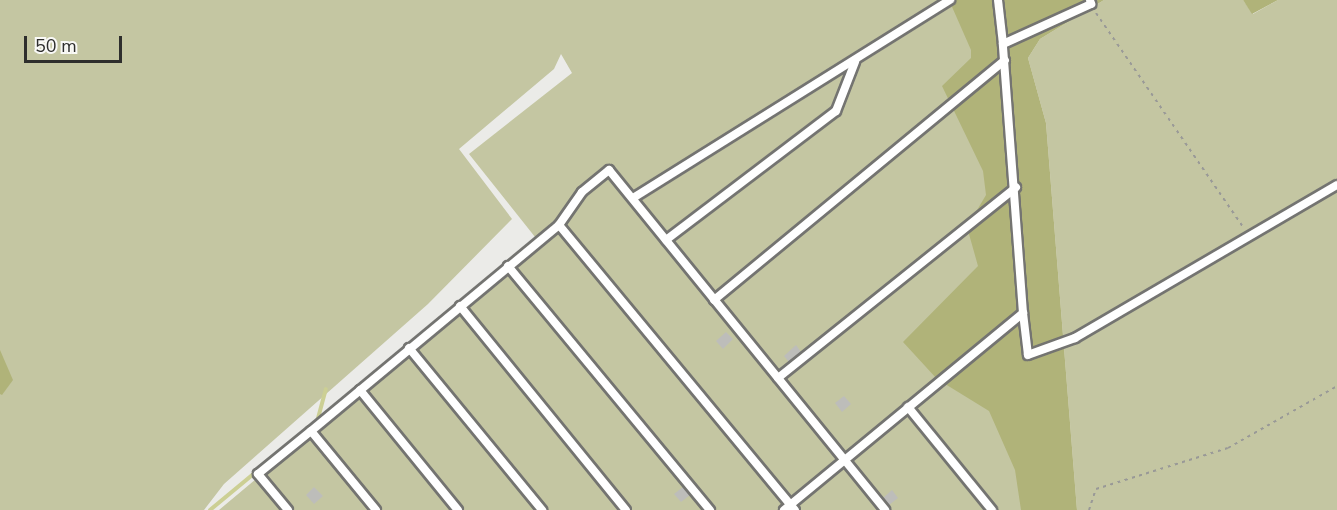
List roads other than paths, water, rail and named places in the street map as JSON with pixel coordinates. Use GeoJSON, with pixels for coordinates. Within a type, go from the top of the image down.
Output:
{"type":"FeatureCollection","features":[{"type":"Feature","properties":{"kind":"lane"},"geometry":{"type":"LineString","coordinates":[[633,198],[855,62],[950,0]]}},
{"type":"Feature","properties":{"kind":"lane"},"geometry":{"type":"LineString","coordinates":[[998,0],[1016,187],[1023,313],[1028,355],[1098,327],[1249,235],[1337,185]]}},
{"type":"Feature","properties":{"kind":"lane"},"geometry":{"type":"LineString","coordinates":[[1003,44],[1091,2]]}},
{"type":"Feature","properties":{"kind":"lane"},"geometry":{"type":"LineString","coordinates":[[714,300],[1005,60]]}},
{"type":"Feature","properties":{"kind":"lane"},"geometry":{"type":"LineString","coordinates":[[666,240],[836,111],[855,62]]}},
{"type":"Feature","properties":{"kind":"lane"},"geometry":{"type":"LineString","coordinates":[[288,510],[258,474],[559,225],[582,192],[609,170],[885,510]]}},
{"type":"Feature","properties":{"kind":"lane"},"geometry":{"type":"LineString","coordinates":[[778,378],[1016,187]]}},
{"type":"Feature","properties":{"kind":"lane"},"geometry":{"type":"LineString","coordinates":[[559,225],[790,508],[843,459],[1023,313]]}},
{"type":"Feature","properties":{"kind":"lane"},"geometry":{"type":"LineString","coordinates":[[508,266],[710,510]]}},
{"type":"Feature","properties":{"kind":"lane"},"geometry":{"type":"LineString","coordinates":[[460,306],[626,510]]}},
{"type":"Feature","properties":{"kind":"lane"},"geometry":{"type":"LineString","coordinates":[[409,348],[542,510]]}},
{"type":"Feature","properties":{"kind":"lane"},"geometry":{"type":"LineString","coordinates":[[360,390],[458,510]]}},
{"type":"Feature","properties":{"kind":"lane"},"geometry":{"type":"LineString","coordinates":[[908,407],[992,510]]}},
{"type":"Feature","properties":{"kind":"lane"},"geometry":{"type":"LineString","coordinates":[[310,431],[376,510]]}},
{"type":"Feature","properties":{"kind":"waterway"},"geometry":{"type":"LineString","coordinates":[[317,422],[326,389]]}},
{"type":"Feature","properties":{"kind":"waterway"},"geometry":{"type":"LineString","coordinates":[[210,510],[274,457]]}}]}
